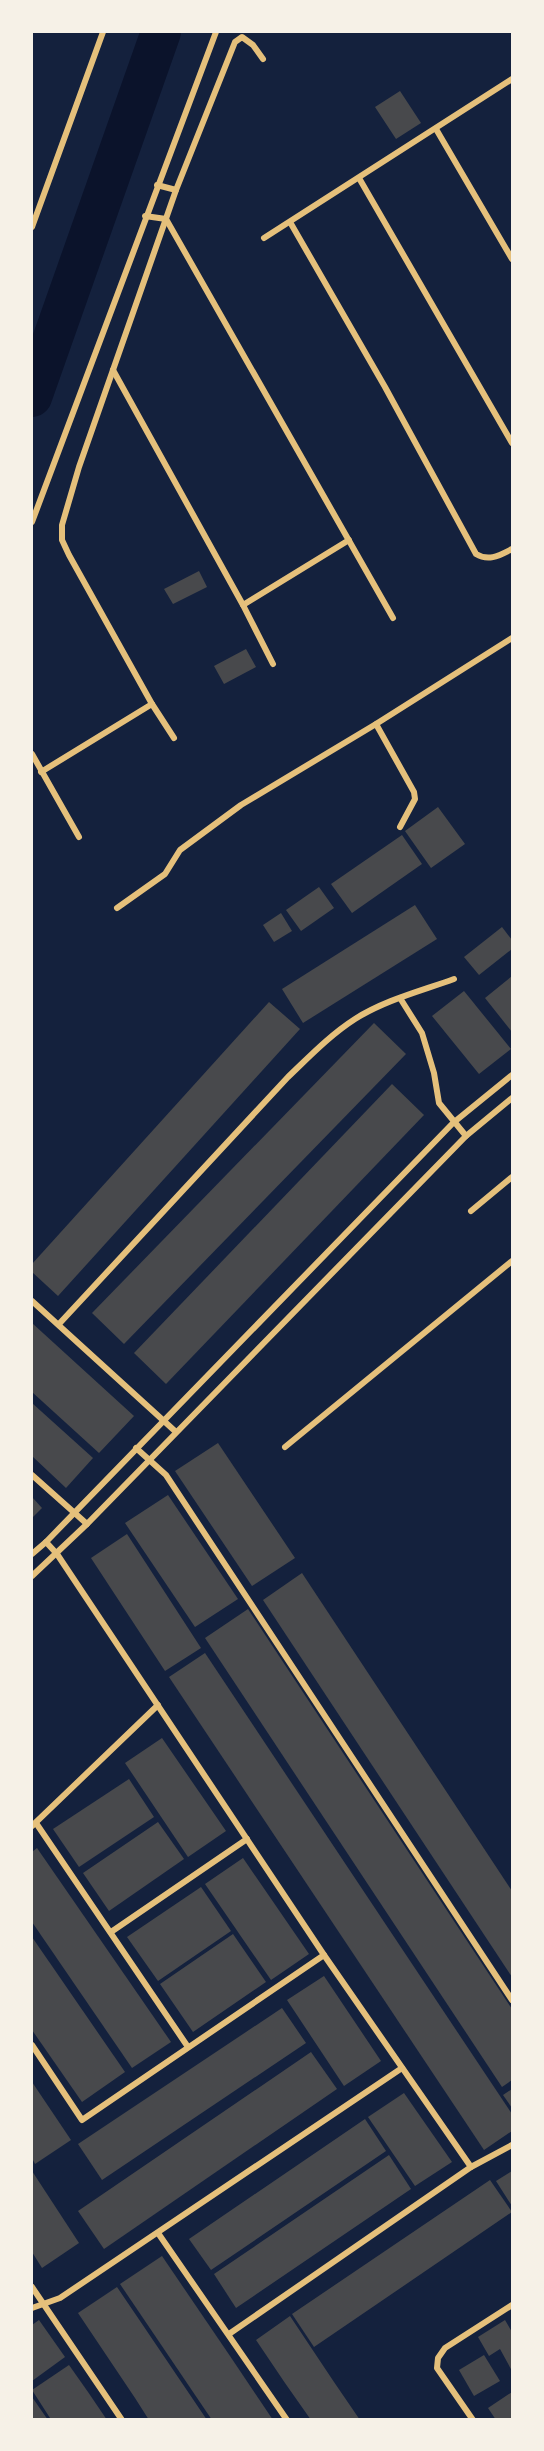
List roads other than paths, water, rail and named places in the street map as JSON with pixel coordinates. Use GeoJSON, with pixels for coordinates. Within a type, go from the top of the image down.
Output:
{"type":"FeatureCollection","features":[{"type":"Feature","properties":{"kind":"street"},"geometry":{"type":"LineString","coordinates":[[32,226],[103,32]]}},
{"type":"Feature","properties":{"kind":"street"},"geometry":{"type":"LineString","coordinates":[[32,522],[216,32]]}},
{"type":"Feature","properties":{"kind":"street"},"geometry":{"type":"LineString","coordinates":[[174,738],[152,705],[62,540],[64,516],[176,190],[235,42],[242,37],[248,39],[263,59]]}},
{"type":"Feature","properties":{"kind":"street"},"geometry":{"type":"LineString","coordinates":[[264,238],[513,79]]}},
{"type":"Feature","properties":{"kind":"street"},"geometry":{"type":"LineString","coordinates":[[436,129],[513,259]]}},
{"type":"Feature","properties":{"kind":"street"},"geometry":{"type":"LineString","coordinates":[[359,178],[513,443]]}},
{"type":"Feature","properties":{"kind":"street"},"geometry":{"type":"LineString","coordinates":[[157,185],[176,190]]}},
{"type":"Feature","properties":{"kind":"street"},"geometry":{"type":"LineString","coordinates":[[146,216],[166,219]]}},
{"type":"Feature","properties":{"kind":"street"},"geometry":{"type":"LineString","coordinates":[[166,219],[393,618]]}},
{"type":"Feature","properties":{"kind":"street"},"geometry":{"type":"LineString","coordinates":[[290,222],[385,387],[476,554],[484,558],[491,558],[513,549]]}},
{"type":"Feature","properties":{"kind":"street"},"geometry":{"type":"LineString","coordinates":[[113,370],[243,605],[273,664]]}},
{"type":"Feature","properties":{"kind":"street"},"geometry":{"type":"LineString","coordinates":[[243,605],[349,540]]}},
{"type":"Feature","properties":{"kind":"street"},"geometry":{"type":"LineString","coordinates":[[117,908],[165,874],[180,850],[222,818],[513,638]]}},
{"type":"Feature","properties":{"kind":"street"},"geometry":{"type":"LineString","coordinates":[[41,772],[152,705]]}},
{"type":"Feature","properties":{"kind":"street"},"geometry":{"type":"LineString","coordinates":[[376,724],[414,792],[415,799],[400,827]]}},
{"type":"Feature","properties":{"kind":"street"},"geometry":{"type":"LineString","coordinates":[[32,754],[79,837]]}},
{"type":"Feature","properties":{"kind":"street"},"geometry":{"type":"LineString","coordinates":[[59,1324],[288,1077],[325,1041],[355,1019],[400,998],[454,979]]}},
{"type":"Feature","properties":{"kind":"street"},"geometry":{"type":"LineString","coordinates":[[400,998],[422,1033],[434,1073],[439,1103],[466,1136]]}},
{"type":"Feature","properties":{"kind":"street"},"geometry":{"type":"LineString","coordinates":[[32,1554],[453,1122],[513,1075]]}},
{"type":"Feature","properties":{"kind":"street"},"geometry":{"type":"LineString","coordinates":[[32,1576],[87,1524],[466,1136],[513,1098]]}},
{"type":"Feature","properties":{"kind":"street"},"geometry":{"type":"LineString","coordinates":[[471,1211],[513,1176]]}},
{"type":"Feature","properties":{"kind":"street"},"geometry":{"type":"LineString","coordinates":[[285,1447],[513,1261]]}},
{"type":"Feature","properties":{"kind":"street"},"geometry":{"type":"LineString","coordinates":[[32,1301],[176,1432]]}},
{"type":"Feature","properties":{"kind":"street"},"geometry":{"type":"LineString","coordinates":[[136,1448],[166,1475],[513,2000]]}},
{"type":"Feature","properties":{"kind":"street"},"geometry":{"type":"LineString","coordinates":[[32,1475],[87,1524]]}},
{"type":"Feature","properties":{"kind":"street"},"geometry":{"type":"LineString","coordinates":[[46,1542],[57,1554],[324,1955],[471,2167]]}},
{"type":"Feature","properties":{"kind":"street"},"geometry":{"type":"LineString","coordinates":[[158,1706],[34,1824],[111,1932],[188,2047]]}},
{"type":"Feature","properties":{"kind":"street"},"geometry":{"type":"LineString","coordinates":[[111,1932],[247,1839]]}},
{"type":"Feature","properties":{"kind":"street"},"geometry":{"type":"LineString","coordinates":[[32,2045],[82,2120],[324,1955]]}},
{"type":"Feature","properties":{"kind":"street"},"geometry":{"type":"LineString","coordinates":[[32,2308],[60,2298],[402,2068]]}},
{"type":"Feature","properties":{"kind":"street"},"geometry":{"type":"LineString","coordinates":[[229,2334],[471,2167],[513,2145]]}},
{"type":"Feature","properties":{"kind":"street"},"geometry":{"type":"LineString","coordinates":[[158,2233],[287,2420]]}},
{"type":"Feature","properties":{"kind":"street"},"geometry":{"type":"LineString","coordinates":[[32,2287],[122,2420]]}},
{"type":"Feature","properties":{"kind":"street"},"geometry":{"type":"LineString","coordinates":[[473,2420],[437,2368],[438,2358],[445,2348],[513,2305]]}},
{"type":"Feature","properties":{"kind":"waterway"},"geometry":{"type":"LineString","coordinates":[[32,397],[161,32]]}}]}
